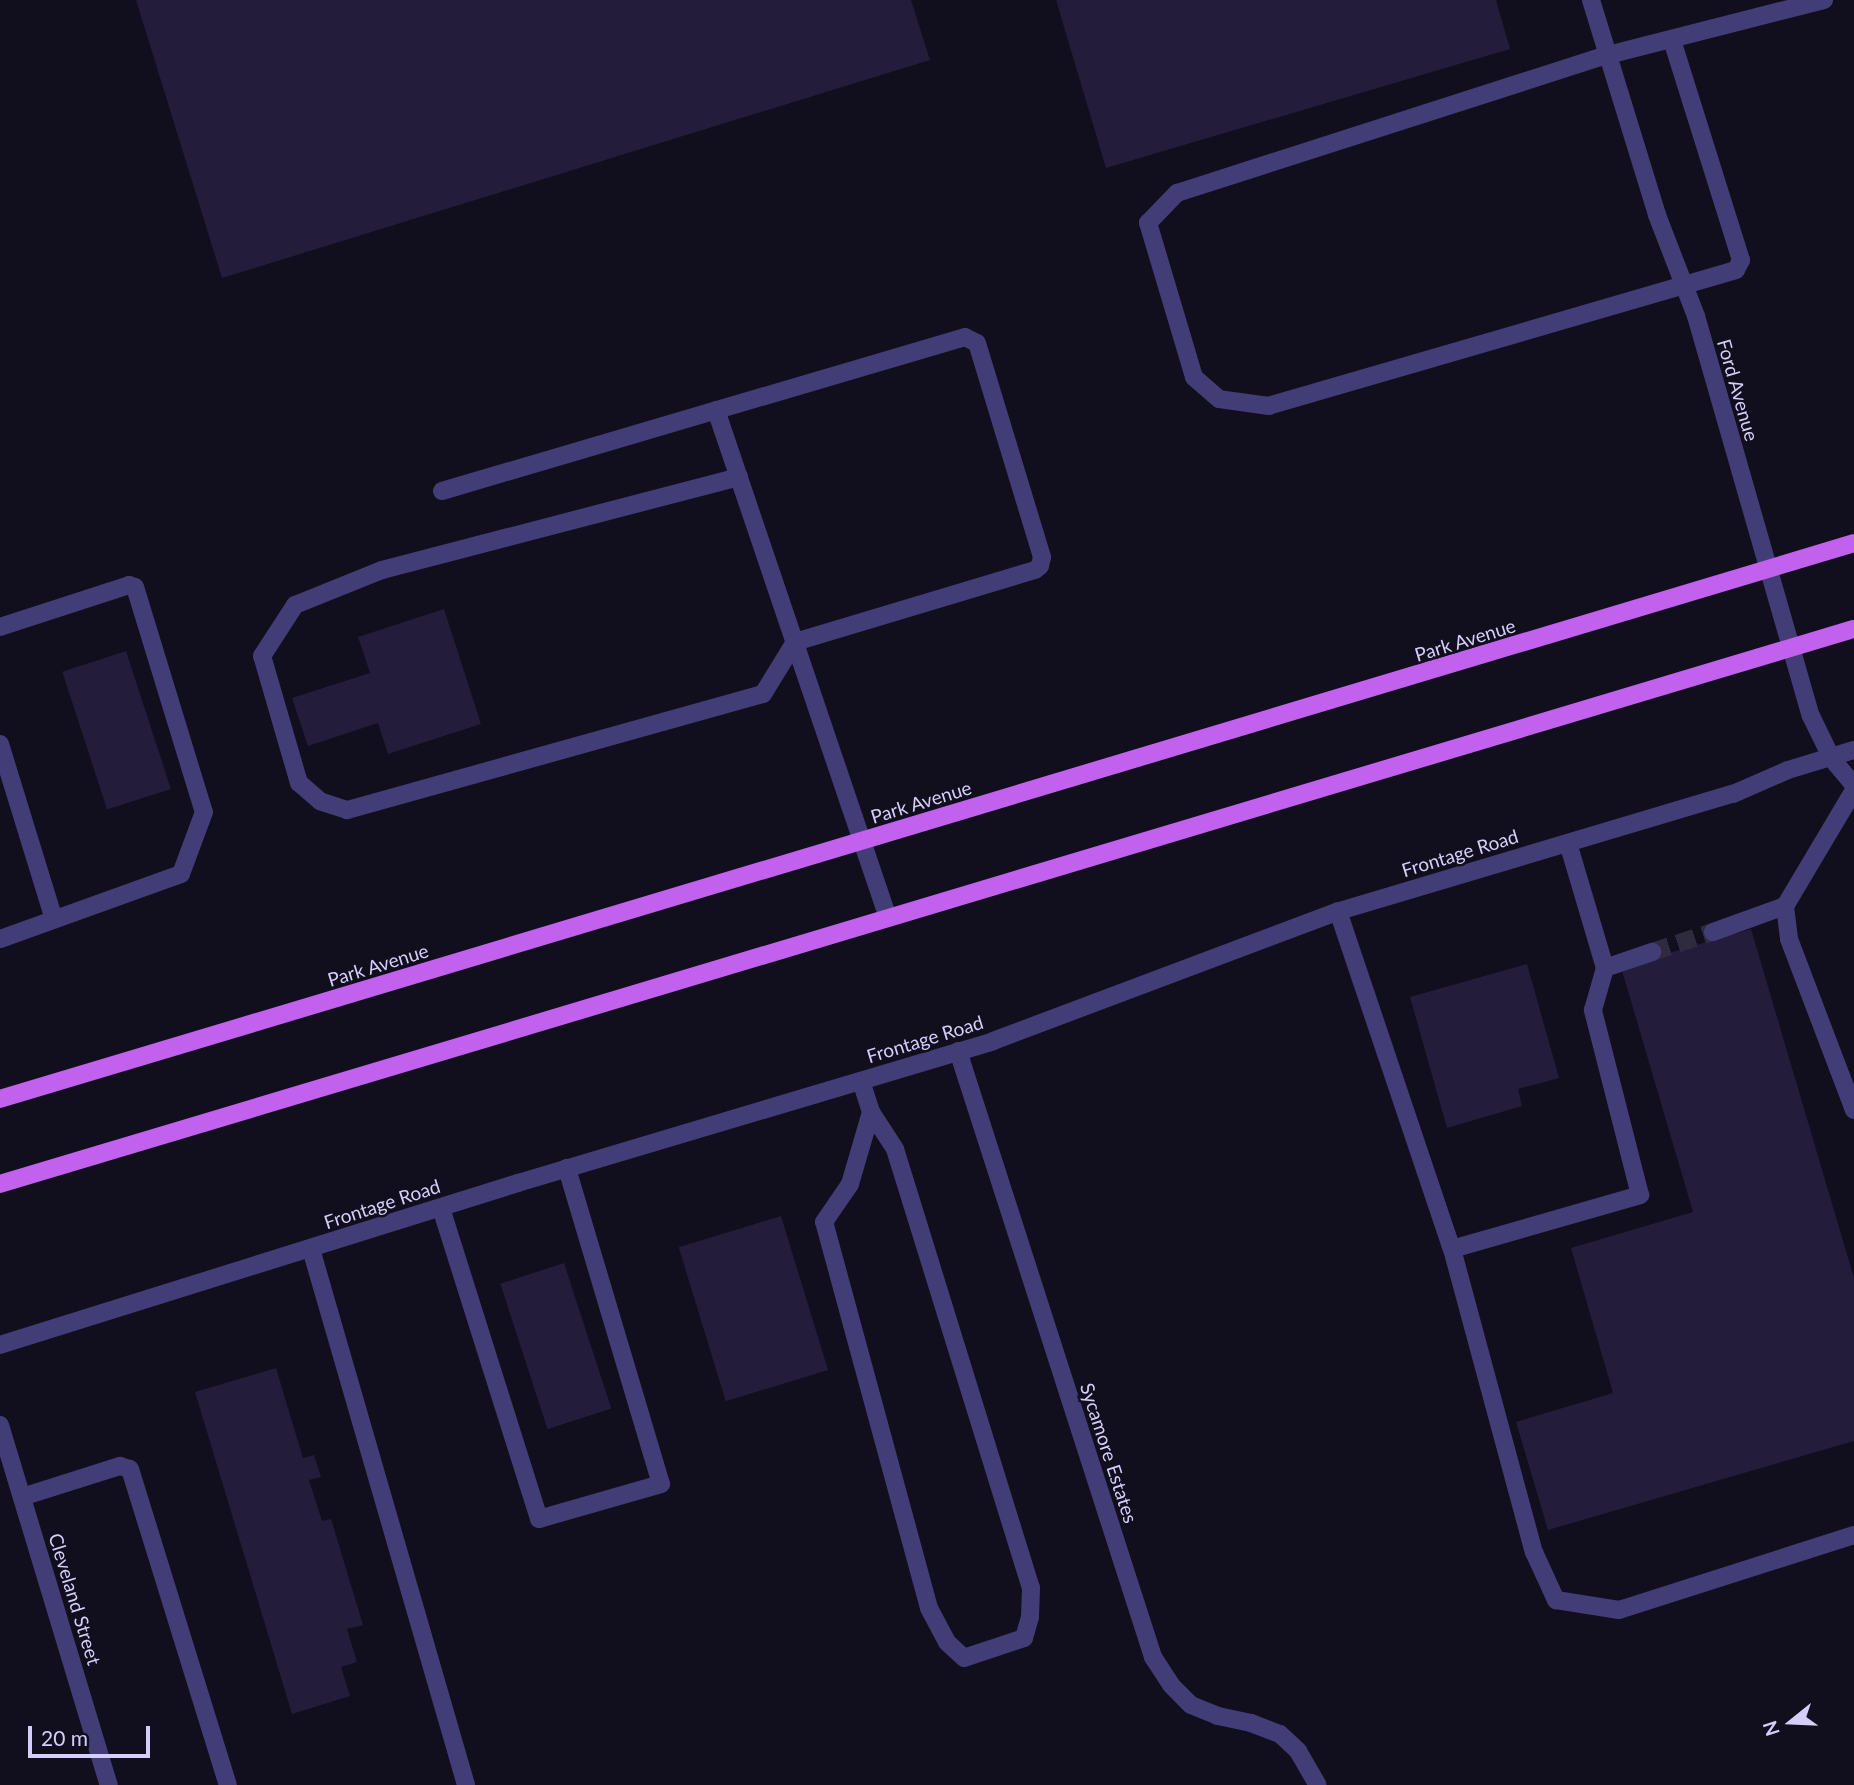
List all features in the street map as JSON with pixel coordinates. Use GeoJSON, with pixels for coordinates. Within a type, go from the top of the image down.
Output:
{"type":"FeatureCollection","features":[{"type":"Feature","properties":{"kind":"main road","name":"Park Avenue"},"geometry":{"type":"LineString","coordinates":[[0,1100],[1854,543]]}},
{"type":"Feature","properties":{"kind":"main road"},"geometry":{"type":"LineString","coordinates":[[0,1184],[1854,629]]}},
{"type":"Feature","properties":{"kind":"street","name":"Ford Avenue"},"geometry":{"type":"LineString","coordinates":[[1591,0],[1657,215],[1684,285],[1789,649],[1811,716],[1832,759],[1854,785]]}},
{"type":"Feature","properties":{"kind":"street"},"geometry":{"type":"LineString","coordinates":[[1672,40],[1741,260],[1736,270],[1269,406],[1219,400],[1194,377],[1148,223],[1177,193],[1608,55],[1824,0]]}},
{"type":"Feature","properties":{"kind":"street"},"geometry":{"type":"LineString","coordinates":[[442,491],[965,337],[977,343],[1042,557],[1040,566],[1035,570],[795,642],[763,694],[347,810],[320,801],[299,783],[262,656],[295,605],[382,570],[739,477]]}},
{"type":"Feature","properties":{"kind":"street"},"geometry":{"type":"LineString","coordinates":[[716,410],[888,918]]}},
{"type":"Feature","properties":{"kind":"street"},"geometry":{"type":"LineString","coordinates":[[0,627],[129,585],[135,587],[204,812],[181,874],[0,939]]}},
{"type":"Feature","properties":{"kind":"street"},"geometry":{"type":"LineString","coordinates":[[0,744],[54,919]]}},
{"type":"Feature","properties":{"kind":"street","name":"Frontage Road"},"geometry":{"type":"LineString","coordinates":[[0,1345],[567,1168],[1005,1037],[1338,911],[1733,794],[1788,770],[1832,759],[1854,750]]}},
{"type":"Feature","properties":{"kind":"street"},"geometry":{"type":"LineString","coordinates":[[1854,790],[1785,906],[1789,939],[1854,1110]]}},
{"type":"Feature","properties":{"kind":"street"},"geometry":{"type":"LineString","coordinates":[[1451,1249],[1640,1195],[1592,1010],[1605,968],[1567,843]]}},
{"type":"Feature","properties":{"kind":"street"},"geometry":{"type":"LineString","coordinates":[[1713,932],[1785,906]]}},
{"type":"Feature","properties":{"kind":"street"},"geometry":{"type":"LineString","coordinates":[[1338,911],[1451,1249],[1534,1552],[1556,1600],[1619,1610],[1854,1535]]}},
{"type":"Feature","properties":{"kind":"street"},"geometry":{"type":"LineString","coordinates":[[1605,968],[1652,952]]}},
{"type":"Feature","properties":{"kind":"street","name":"Sycamore Estates"},"geometry":{"type":"LineString","coordinates":[[958,1051],[1153,1657],[1171,1685],[1191,1705],[1280,1734],[1298,1751],[1318,1785]]}},
{"type":"Feature","properties":{"kind":"street"},"geometry":{"type":"LineString","coordinates":[[861,1081],[871,1112],[895,1149],[1031,1588],[1030,1616],[1024,1638],[964,1658],[947,1642],[929,1608],[824,1222],[850,1184],[871,1112]]}},
{"type":"Feature","properties":{"kind":"street"},"geometry":{"type":"LineString","coordinates":[[441,1208],[539,1519],[661,1484],[567,1168]]}},
{"type":"Feature","properties":{"kind":"street"},"geometry":{"type":"LineString","coordinates":[[311,1249],[466,1785]]}},
{"type":"Feature","properties":{"kind":"street","name":"Cleveland Street"},"geometry":{"type":"LineString","coordinates":[[0,1425],[109,1785]]}},
{"type":"Feature","properties":{"kind":"street"},"geometry":{"type":"LineString","coordinates":[[22,1497],[120,1466],[130,1469],[228,1785]]}},
{"type":"Feature","properties":{"kind":"building"},"geometry":{"type":"Polygon","coordinates":[[[136,0],[911,0],[930,60],[222,278],[136,0]]]}},
{"type":"Feature","properties":{"kind":"building"},"geometry":{"type":"Polygon","coordinates":[[[1056,0],[1496,0],[1510,49],[1106,168],[1056,0]]]}},
{"type":"Feature","properties":{"kind":"building"},"geometry":{"type":"Polygon","coordinates":[[[444,609],[481,724],[388,754],[378,723],[308,746],[292,698],[370,673],[358,637],[444,609]]]}},
{"type":"Feature","properties":{"kind":"building"},"geometry":{"type":"Polygon","coordinates":[[[126,651],[171,789],[107,810],[62,672],[126,651]]]}},
{"type":"Feature","properties":{"kind":"building"},"geometry":{"type":"Polygon","coordinates":[[[1751,929],[1854,1278],[1854,1441],[1548,1530],[1516,1422],[1613,1393],[1571,1248],[1693,1212],[1621,967],[1751,929]]]}},
{"type":"Feature","properties":{"kind":"building"},"geometry":{"type":"Polygon","coordinates":[[[1527,964],[1559,1078],[1518,1089],[1522,1106],[1447,1128],[1410,997],[1527,964]]]}},
{"type":"Feature","properties":{"kind":"building"},"geometry":{"type":"Polygon","coordinates":[[[781,1216],[828,1370],[726,1401],[679,1247],[781,1216]]]}},
{"type":"Feature","properties":{"kind":"building"},"geometry":{"type":"Polygon","coordinates":[[[564,1263],[611,1409],[548,1429],[500,1284],[564,1263]]]}},
{"type":"Feature","properties":{"kind":"building"},"geometry":{"type":"Polygon","coordinates":[[[276,1368],[303,1458],[314,1455],[321,1477],[309,1480],[322,1521],[331,1519],[363,1625],[347,1629],[357,1662],[341,1667],[350,1696],[292,1714],[195,1392],[276,1368]]]}},
{"type":"Feature","properties":{"kind":"tunnel"},"geometry":{"type":"LineString","coordinates":[[1652,952],[1713,932]]}}]}
